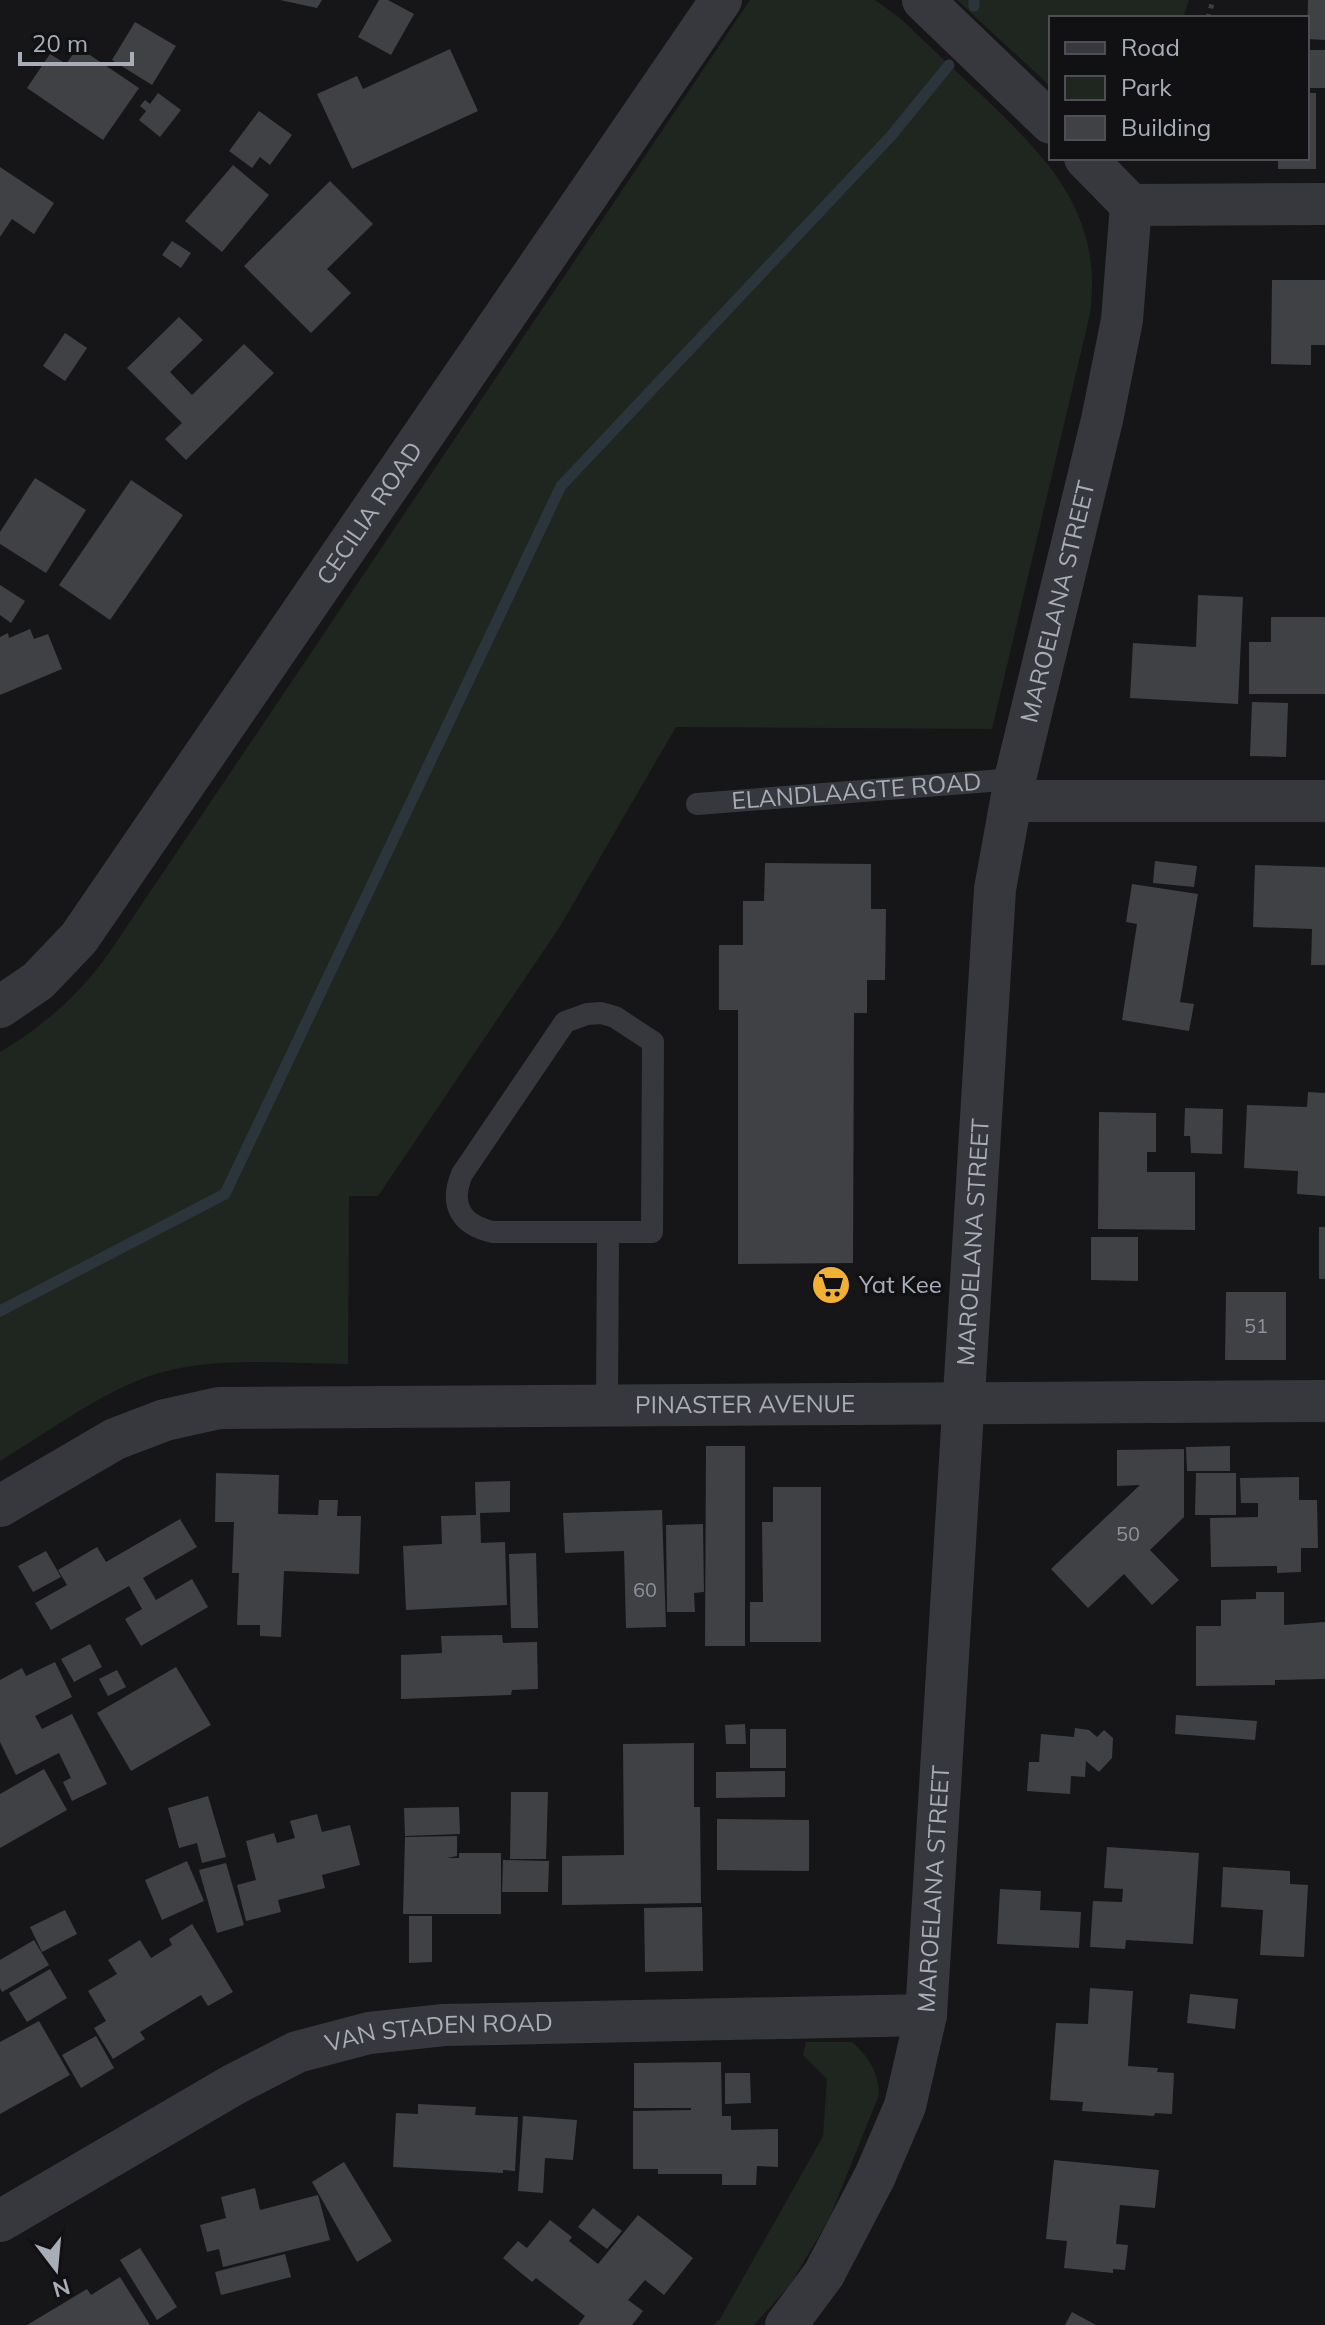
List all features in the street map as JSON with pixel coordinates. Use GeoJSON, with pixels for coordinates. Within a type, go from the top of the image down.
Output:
{"type":"FeatureCollection","features":[{"type":"Feature","properties":{"kind":"street","name":"CECILIA ROAD"},"geometry":{"type":"LineString","coordinates":[[0,1007],[38,981],[79,938],[721,0]]}},
{"type":"Feature","properties":{"kind":"street"},"geometry":{"type":"LineString","coordinates":[[923,0],[1049,121]]}},
{"type":"Feature","properties":{"kind":"street"},"geometry":{"type":"LineString","coordinates":[[1087,160],[1131,205],[1325,204]]}},
{"type":"Feature","properties":{"kind":"street","name":"MAROELANA STREET"},"geometry":{"type":"LineString","coordinates":[[786,2325],[824,2274],[875,2176],[905,2106],[926,2015],[995,889],[1014,790],[1102,420],[1122,320],[1131,205]]}},
{"type":"Feature","properties":{"kind":"street","name":"ELANDLAAGTE ROAD"},"geometry":{"type":"LineString","coordinates":[[1014,790],[1325,801]]}},
{"type":"Feature","properties":{"kind":"street","name":"PINASTER AVENUE"},"geometry":{"type":"LineString","coordinates":[[0,1506],[115,1439],[165,1420],[219,1408],[1325,1401]]}},
{"type":"Feature","properties":{"kind":"street","name":"VAN STADEN ROAD"},"geometry":{"type":"LineString","coordinates":[[0,2221],[233,2085],[297,2052],[369,2033],[444,2025],[926,2015]]}},
{"type":"Feature","properties":{"kind":"lane","name":"ELANDLAAGTE ROAD"},"geometry":{"type":"LineString","coordinates":[[697,804],[1014,790]]}},
{"type":"Feature","properties":{"kind":"lane"},"geometry":{"type":"LineString","coordinates":[[587,1014],[615,1017],[653,1042],[652,1232],[608,1232],[493,1232],[469,1223],[460,1213],[456,1200],[462,1174],[565,1022],[587,1014]]}},
{"type":"Feature","properties":{"kind":"lane"},"geometry":{"type":"LineString","coordinates":[[607,1406],[608,1232]]}},
{"type":"Feature","properties":{"kind":"green space"},"geometry":{"type":"Polygon","coordinates":[[[750,0],[875,0],[900,18],[1034,148],[1053,171],[1081,221],[1089,249],[1092,280],[1090,314],[992,729],[676,727],[559,928],[378,1196],[349,1196],[348,1364],[242,1362],[164,1372],[103,1397],[0,1461],[0,1052],[60,1008],[109,953],[750,0]]]}},
{"type":"Feature","properties":{"kind":"green space"},"geometry":{"type":"Polygon","coordinates":[[[957,0],[1189,0],[1184,16],[1049,16],[1049,85],[957,0]]]}},
{"type":"Feature","properties":{"kind":"green space"},"geometry":{"type":"Polygon","coordinates":[[[806,2042],[852,2042],[872,2065],[879,2095],[829,2219],[790,2285],[754,2325],[713,2325],[720,2319],[823,2136],[827,2079],[803,2055],[806,2042]]]}},
{"type":"Feature","properties":{"kind":"building"},"geometry":{"type":"Polygon","coordinates":[[[280,0],[322,0],[317,8],[280,0]]]}},
{"type":"Feature","properties":{"kind":"building"},"geometry":{"type":"Polygon","coordinates":[[[379,0],[388,0],[414,14],[391,55],[358,37],[379,0]]]}},
{"type":"Feature","properties":{"kind":"building"},"geometry":{"type":"Polygon","coordinates":[[[1308,0],[1325,0],[1325,40],[1309,39],[1308,0]]]}},
{"type":"Feature","properties":{"kind":"building"},"geometry":{"type":"Polygon","coordinates":[[[135,22],[176,46],[152,85],[112,60],[135,22]]]}},
{"type":"Feature","properties":{"kind":"building"},"geometry":{"type":"Polygon","coordinates":[[[78,47],[139,88],[103,140],[27,88],[50,54],[66,64],[78,47]]]}},
{"type":"Feature","properties":{"kind":"building"},"geometry":{"type":"Polygon","coordinates":[[[450,49],[478,111],[352,169],[317,94],[357,76],[363,89],[450,49]]]}},
{"type":"Feature","properties":{"kind":"building"},"geometry":{"type":"Polygon","coordinates":[[[1309,50],[1325,50],[1325,88],[1309,88],[1309,50]]]}},
{"type":"Feature","properties":{"kind":"building"},"geometry":{"type":"Polygon","coordinates":[[[158,93],[181,110],[160,137],[139,120],[146,111],[140,106],[145,100],[150,104],[158,93]]]}},
{"type":"Feature","properties":{"kind":"building"},"geometry":{"type":"Polygon","coordinates":[[[1309,93],[1316,93],[1316,169],[1278,169],[1278,160],[1309,160],[1309,93]]]}},
{"type":"Feature","properties":{"kind":"building"},"geometry":{"type":"Polygon","coordinates":[[[259,111],[292,135],[270,165],[260,157],[252,168],[229,151],[259,111]]]}},
{"type":"Feature","properties":{"kind":"building"},"geometry":{"type":"Polygon","coordinates":[[[233,165],[269,195],[222,252],[185,221],[233,165]]]}},
{"type":"Feature","properties":{"kind":"building"},"geometry":{"type":"Polygon","coordinates":[[[0,167],[54,203],[34,234],[12,219],[0,237],[0,167]]]}},
{"type":"Feature","properties":{"kind":"building"},"geometry":{"type":"Polygon","coordinates":[[[330,181],[373,224],[327,269],[351,293],[311,333],[244,266],[330,181]]]}},
{"type":"Feature","properties":{"kind":"building"},"geometry":{"type":"Polygon","coordinates":[[[172,241],[191,253],[181,268],[162,255],[172,241]]]}},
{"type":"Feature","properties":{"kind":"building"},"geometry":{"type":"Polygon","coordinates":[[[1272,280],[1325,280],[1325,345],[1311,345],[1311,365],[1271,364],[1272,280]]]}},
{"type":"Feature","properties":{"kind":"building"},"geometry":{"type":"Polygon","coordinates":[[[179,317],[203,340],[170,372],[192,395],[244,344],[274,373],[186,460],[165,439],[182,423],[127,368],[179,317]]]}},
{"type":"Feature","properties":{"kind":"building"},"geometry":{"type":"Polygon","coordinates":[[[65,333],[87,348],[65,381],[43,366],[65,333]]]}},
{"type":"Feature","properties":{"kind":"building"},"geometry":{"type":"Polygon","coordinates":[[[35,478],[86,510],[46,573],[0,544],[0,532],[35,478]]]}},
{"type":"Feature","properties":{"kind":"building"},"geometry":{"type":"Polygon","coordinates":[[[131,480],[183,515],[110,620],[59,585],[131,480]]]}},
{"type":"Feature","properties":{"kind":"building"},"geometry":{"type":"Polygon","coordinates":[[[0,585],[25,601],[11,623],[0,615],[0,585]]]}},
{"type":"Feature","properties":{"kind":"building"},"geometry":{"type":"Polygon","coordinates":[[[1198,595],[1243,597],[1238,704],[1130,698],[1133,643],[1196,647],[1198,595]]]}},
{"type":"Feature","properties":{"kind":"building"},"geometry":{"type":"Polygon","coordinates":[[[1271,617],[1325,617],[1325,694],[1249,694],[1249,642],[1271,642],[1271,617]]]}},
{"type":"Feature","properties":{"kind":"building"},"geometry":{"type":"Polygon","coordinates":[[[30,629],[34,639],[48,634],[62,669],[0,695],[0,637],[8,633],[9,638],[30,629]]]}},
{"type":"Feature","properties":{"kind":"building"},"geometry":{"type":"Polygon","coordinates":[[[1252,702],[1288,703],[1286,757],[1250,756],[1252,702]]]}},
{"type":"Feature","properties":{"kind":"building"},"geometry":{"type":"Polygon","coordinates":[[[1155,861],[1197,866],[1194,887],[1153,883],[1155,861]]]}},
{"type":"Feature","properties":{"kind":"building"},"geometry":{"type":"Polygon","coordinates":[[[765,863],[871,864],[871,909],[886,909],[885,980],[867,980],[867,1013],[854,1013],[853,1263],[738,1264],[738,1010],[719,1010],[719,945],[743,945],[743,901],[764,901],[765,863]]]}},
{"type":"Feature","properties":{"kind":"building"},"geometry":{"type":"Polygon","coordinates":[[[1255,865],[1325,867],[1325,965],[1311,965],[1312,929],[1253,927],[1255,865]]]}},
{"type":"Feature","properties":{"kind":"building"},"geometry":{"type":"Polygon","coordinates":[[[1132,884],[1198,894],[1180,1002],[1194,1004],[1189,1031],[1122,1020],[1137,924],[1126,922],[1132,884]]]}},
{"type":"Feature","properties":{"kind":"building"},"geometry":{"type":"Polygon","coordinates":[[[1308,1092],[1325,1093],[1325,1196],[1297,1194],[1298,1171],[1244,1168],[1247,1105],[1307,1107],[1308,1092]]]}},
{"type":"Feature","properties":{"kind":"building"},"geometry":{"type":"Polygon","coordinates":[[[1185,1108],[1223,1109],[1222,1154],[1191,1153],[1190,1136],[1184,1136],[1185,1108]]]}},
{"type":"Feature","properties":{"kind":"building"},"geometry":{"type":"Polygon","coordinates":[[[1099,1112],[1156,1113],[1156,1152],[1147,1152],[1147,1172],[1195,1172],[1195,1230],[1098,1229],[1099,1112]]]}},
{"type":"Feature","properties":{"kind":"building"},"geometry":{"type":"Polygon","coordinates":[[[1319,1227],[1325,1227],[1325,1279],[1319,1279],[1319,1227]]]}},
{"type":"Feature","properties":{"kind":"building"},"geometry":{"type":"Polygon","coordinates":[[[1091,1237],[1138,1237],[1138,1281],[1091,1280],[1091,1237]]]}},
{"type":"Feature","properties":{"kind":"building"},"geometry":{"type":"Polygon","coordinates":[[[1226,1292],[1286,1292],[1286,1360],[1225,1360],[1226,1292]]]}},
{"type":"Feature","properties":{"kind":"building"},"geometry":{"type":"Polygon","coordinates":[[[706,1446],[745,1446],[745,1646],[705,1646],[706,1446]]]}},
{"type":"Feature","properties":{"kind":"building"},"geometry":{"type":"Polygon","coordinates":[[[1230,1446],[1230,1471],[1187,1471],[1186,1447],[1230,1446]]]}},
{"type":"Feature","properties":{"kind":"building"},"geometry":{"type":"Polygon","coordinates":[[[1184,1449],[1184,1517],[1150,1550],[1179,1580],[1152,1605],[1124,1574],[1088,1608],[1051,1569],[1140,1485],[1117,1486],[1117,1450],[1184,1449]]]}},
{"type":"Feature","properties":{"kind":"building"},"geometry":{"type":"Polygon","coordinates":[[[216,1473],[279,1475],[278,1514],[318,1515],[319,1500],[338,1500],[337,1516],[361,1516],[359,1574],[284,1571],[281,1637],[260,1636],[260,1625],[237,1625],[239,1573],[232,1573],[234,1522],[215,1522],[216,1473]]]}},
{"type":"Feature","properties":{"kind":"building"},"geometry":{"type":"Polygon","coordinates":[[[1196,1473],[1236,1473],[1236,1515],[1195,1515],[1196,1473]]]}},
{"type":"Feature","properties":{"kind":"building"},"geometry":{"type":"Polygon","coordinates":[[[1299,1477],[1299,1500],[1317,1500],[1318,1548],[1301,1548],[1301,1572],[1277,1573],[1277,1566],[1211,1567],[1210,1518],[1258,1517],[1258,1503],[1241,1503],[1240,1478],[1299,1477]]]}},
{"type":"Feature","properties":{"kind":"building"},"geometry":{"type":"Polygon","coordinates":[[[510,1481],[510,1512],[480,1513],[481,1543],[505,1542],[507,1605],[406,1610],[403,1546],[442,1544],[441,1516],[476,1515],[475,1482],[510,1481]]]}},
{"type":"Feature","properties":{"kind":"building"},"geometry":{"type":"Polygon","coordinates":[[[773,1487],[821,1487],[821,1642],[750,1642],[750,1602],[763,1602],[762,1522],[773,1522],[773,1487]]]}},
{"type":"Feature","properties":{"kind":"building"},"geometry":{"type":"Polygon","coordinates":[[[662,1510],[666,1627],[626,1628],[624,1551],[565,1553],[563,1513],[662,1510]]]}},
{"type":"Feature","properties":{"kind":"building"},"geometry":{"type":"Polygon","coordinates":[[[180,1519],[197,1547],[143,1578],[156,1600],[192,1579],[208,1607],[141,1646],[125,1619],[142,1609],[129,1586],[51,1630],[35,1603],[67,1585],[58,1570],[97,1547],[106,1562],[180,1519]]]}},
{"type":"Feature","properties":{"kind":"building"},"geometry":{"type":"Polygon","coordinates":[[[703,1524],[704,1592],[694,1593],[695,1612],[667,1612],[666,1525],[703,1524]]]}},
{"type":"Feature","properties":{"kind":"building"},"geometry":{"type":"Polygon","coordinates":[[[46,1551],[61,1577],[33,1592],[18,1566],[46,1551]]]}},
{"type":"Feature","properties":{"kind":"building"},"geometry":{"type":"Polygon","coordinates":[[[536,1553],[538,1628],[511,1628],[509,1554],[536,1553]]]}},
{"type":"Feature","properties":{"kind":"building"},"geometry":{"type":"Polygon","coordinates":[[[1256,1592],[1284,1592],[1284,1625],[1325,1622],[1325,1679],[1275,1680],[1275,1685],[1196,1686],[1196,1626],[1221,1626],[1221,1600],[1256,1599],[1256,1592]]]}},
{"type":"Feature","properties":{"kind":"building"},"geometry":{"type":"Polygon","coordinates":[[[502,1635],[503,1643],[537,1642],[538,1689],[512,1690],[511,1695],[401,1699],[401,1655],[442,1653],[441,1636],[502,1635]]]}},
{"type":"Feature","properties":{"kind":"building"},"geometry":{"type":"Polygon","coordinates":[[[90,1644],[102,1667],[74,1682],[61,1659],[90,1644]]]}},
{"type":"Feature","properties":{"kind":"building"},"geometry":{"type":"Polygon","coordinates":[[[55,1662],[72,1697],[35,1716],[42,1729],[72,1714],[107,1784],[72,1801],[63,1782],[71,1778],[59,1753],[16,1775],[0,1742],[0,1680],[22,1668],[26,1676],[55,1662]]]}},
{"type":"Feature","properties":{"kind":"building"},"geometry":{"type":"Polygon","coordinates":[[[176,1667],[211,1725],[131,1771],[97,1713],[176,1667]]]}},
{"type":"Feature","properties":{"kind":"building"},"geometry":{"type":"Polygon","coordinates":[[[117,1670],[126,1687],[108,1696],[99,1679],[117,1670]]]}},
{"type":"Feature","properties":{"kind":"building"},"geometry":{"type":"Polygon","coordinates":[[[1176,1715],[1257,1721],[1255,1740],[1175,1734],[1176,1715]]]}},
{"type":"Feature","properties":{"kind":"building"},"geometry":{"type":"Polygon","coordinates":[[[745,1724],[746,1744],[726,1744],[725,1725],[745,1724]]]}},
{"type":"Feature","properties":{"kind":"building"},"geometry":{"type":"Polygon","coordinates":[[[1075,1728],[1089,1730],[1097,1737],[1104,1730],[1113,1738],[1112,1758],[1099,1772],[1086,1761],[1085,1777],[1071,1776],[1070,1794],[1027,1791],[1029,1762],[1039,1762],[1041,1734],[1074,1737],[1075,1728]]]}},
{"type":"Feature","properties":{"kind":"building"},"geometry":{"type":"Polygon","coordinates":[[[750,1729],[786,1729],[786,1768],[750,1768],[750,1729]]]}},
{"type":"Feature","properties":{"kind":"building"},"geometry":{"type":"Polygon","coordinates":[[[694,1743],[694,1807],[700,1807],[701,1903],[562,1905],[562,1856],[624,1855],[623,1744],[694,1743]]]}},
{"type":"Feature","properties":{"kind":"building"},"geometry":{"type":"Polygon","coordinates":[[[44,1769],[67,1810],[0,1848],[0,1794],[44,1769]]]}},
{"type":"Feature","properties":{"kind":"building"},"geometry":{"type":"Polygon","coordinates":[[[785,1771],[785,1797],[716,1798],[716,1772],[785,1771]]]}},
{"type":"Feature","properties":{"kind":"building"},"geometry":{"type":"Polygon","coordinates":[[[511,1792],[548,1792],[546,1859],[510,1859],[511,1792]]]}},
{"type":"Feature","properties":{"kind":"building"},"geometry":{"type":"Polygon","coordinates":[[[208,1796],[226,1857],[202,1863],[197,1843],[179,1848],[168,1808],[208,1796]]]}},
{"type":"Feature","properties":{"kind":"building"},"geometry":{"type":"Polygon","coordinates":[[[459,1807],[460,1834],[405,1836],[404,1808],[459,1807]]]}},
{"type":"Feature","properties":{"kind":"building"},"geometry":{"type":"Polygon","coordinates":[[[317,1814],[322,1832],[350,1825],[360,1865],[322,1875],[325,1888],[278,1900],[281,1912],[246,1921],[237,1885],[256,1880],[246,1841],[274,1833],[277,1843],[295,1838],[290,1821],[317,1814]]]}},
{"type":"Feature","properties":{"kind":"building"},"geometry":{"type":"Polygon","coordinates":[[[717,1819],[809,1820],[809,1871],[717,1870],[717,1819]]]}},
{"type":"Feature","properties":{"kind":"building"},"geometry":{"type":"Polygon","coordinates":[[[457,1836],[457,1856],[447,1858],[459,1858],[459,1853],[501,1853],[501,1914],[403,1914],[405,1837],[457,1836]]]}},
{"type":"Feature","properties":{"kind":"building"},"geometry":{"type":"Polygon","coordinates":[[[1107,1847],[1199,1853],[1193,1944],[1126,1940],[1125,1949],[1090,1947],[1093,1901],[1122,1902],[1123,1889],[1104,1888],[1107,1847]]]}},
{"type":"Feature","properties":{"kind":"building"},"geometry":{"type":"Polygon","coordinates":[[[503,1860],[549,1861],[548,1892],[502,1892],[503,1860]]]}},
{"type":"Feature","properties":{"kind":"building"},"geometry":{"type":"Polygon","coordinates":[[[187,1861],[204,1901],[162,1920],[145,1880],[187,1861]]]}},
{"type":"Feature","properties":{"kind":"building"},"geometry":{"type":"Polygon","coordinates":[[[226,1863],[244,1925],[217,1933],[199,1870],[226,1863]]]}},
{"type":"Feature","properties":{"kind":"building"},"geometry":{"type":"Polygon","coordinates":[[[1223,1867],[1290,1871],[1290,1884],[1308,1885],[1304,1957],[1260,1955],[1263,1910],[1221,1907],[1223,1867]]]}},
{"type":"Feature","properties":{"kind":"building"},"geometry":{"type":"Polygon","coordinates":[[[1000,1889],[1041,1891],[1040,1910],[1081,1912],[1079,1948],[997,1944],[1000,1889]]]}},
{"type":"Feature","properties":{"kind":"building"},"geometry":{"type":"Polygon","coordinates":[[[702,1907],[703,1971],[645,1972],[644,1908],[702,1907]]]}},
{"type":"Feature","properties":{"kind":"building"},"geometry":{"type":"Polygon","coordinates":[[[65,1910],[77,1934],[42,1952],[30,1927],[65,1910]]]}},
{"type":"Feature","properties":{"kind":"building"},"geometry":{"type":"Polygon","coordinates":[[[409,1916],[432,1916],[432,1962],[409,1963],[409,1916]]]}},
{"type":"Feature","properties":{"kind":"building"},"geometry":{"type":"Polygon","coordinates":[[[192,1924],[233,1992],[208,2006],[201,1995],[140,2032],[145,2039],[113,2059],[94,2028],[106,2021],[88,1991],[117,1974],[108,1960],[140,1940],[151,1958],[172,1945],[169,1939],[192,1924]]]}},
{"type":"Feature","properties":{"kind":"building"},"geometry":{"type":"Polygon","coordinates":[[[34,1940],[49,1965],[2,1992],[0,1960],[34,1940]]]}},
{"type":"Feature","properties":{"kind":"building"},"geometry":{"type":"Polygon","coordinates":[[[50,1969],[67,1998],[27,2022],[9,1993],[50,1969]]]}},
{"type":"Feature","properties":{"kind":"building"},"geometry":{"type":"Polygon","coordinates":[[[1090,1988],[1133,1991],[1128,2066],[1158,2068],[1157,2072],[1174,2073],[1172,2114],[1155,2113],[1154,2116],[1082,2111],[1083,2102],[1050,2100],[1056,2023],[1088,2024],[1090,1988]]]}},
{"type":"Feature","properties":{"kind":"building"},"geometry":{"type":"Polygon","coordinates":[[[1190,1994],[1238,1999],[1235,2029],[1187,2023],[1190,1994]]]}},
{"type":"Feature","properties":{"kind":"building"},"geometry":{"type":"Polygon","coordinates":[[[39,2021],[70,2075],[0,2114],[0,2042],[39,2021]]]}},
{"type":"Feature","properties":{"kind":"building"},"geometry":{"type":"Polygon","coordinates":[[[96,2036],[114,2068],[81,2088],[62,2055],[96,2036]]]}},
{"type":"Feature","properties":{"kind":"building"},"geometry":{"type":"Polygon","coordinates":[[[721,2062],[722,2116],[731,2116],[731,2130],[778,2129],[778,2167],[757,2166],[756,2185],[722,2185],[722,2174],[658,2174],[658,2169],[633,2169],[633,2111],[691,2110],[634,2108],[634,2063],[721,2062]]]}},
{"type":"Feature","properties":{"kind":"building"},"geometry":{"type":"Polygon","coordinates":[[[725,2073],[750,2073],[751,2103],[725,2104],[725,2073]]]}},
{"type":"Feature","properties":{"kind":"building"},"geometry":{"type":"Polygon","coordinates":[[[418,2104],[476,2107],[475,2115],[518,2117],[515,2171],[393,2167],[396,2113],[418,2114],[418,2104]]]}},
{"type":"Feature","properties":{"kind":"building"},"geometry":{"type":"Polygon","coordinates":[[[523,2116],[577,2120],[573,2160],[545,2158],[543,2193],[518,2191],[523,2116]]]}},
{"type":"Feature","properties":{"kind":"building"},"geometry":{"type":"Polygon","coordinates":[[[1054,2160],[1159,2170],[1155,2208],[1120,2205],[1116,2244],[1128,2245],[1125,2270],[1113,2269],[1113,2273],[1064,2268],[1067,2241],[1046,2239],[1054,2160]]]}},
{"type":"Feature","properties":{"kind":"building"},"geometry":{"type":"Polygon","coordinates":[[[344,2162],[392,2241],[357,2262],[312,2182],[344,2162]]]}},
{"type":"Feature","properties":{"kind":"building"},"geometry":{"type":"Polygon","coordinates":[[[255,2188],[260,2210],[318,2195],[330,2240],[223,2267],[219,2249],[207,2252],[200,2225],[226,2218],[221,2197],[255,2188]]]}},
{"type":"Feature","properties":{"kind":"building"},"geometry":{"type":"Polygon","coordinates":[[[593,2208],[622,2231],[607,2249],[578,2227],[593,2208]]]}},
{"type":"Feature","properties":{"kind":"building"},"geometry":{"type":"Polygon","coordinates":[[[638,2215],[693,2258],[664,2295],[645,2280],[628,2300],[643,2311],[632,2325],[578,2325],[585,2316],[536,2278],[532,2282],[503,2258],[518,2241],[527,2248],[550,2220],[572,2237],[569,2241],[598,2264],[638,2215]]]}},
{"type":"Feature","properties":{"kind":"building"},"geometry":{"type":"Polygon","coordinates":[[[140,2248],[177,2307],[157,2320],[120,2260],[140,2248]]]}},
{"type":"Feature","properties":{"kind":"building"},"geometry":{"type":"Polygon","coordinates":[[[285,2254],[291,2277],[221,2295],[215,2272],[285,2254]]]}},
{"type":"Feature","properties":{"kind":"building"},"geometry":{"type":"Polygon","coordinates":[[[120,2277],[150,2325],[27,2325],[87,2289],[91,2295],[120,2277]]]}},
{"type":"Feature","properties":{"kind":"building"},"geometry":{"type":"Polygon","coordinates":[[[1072,2312],[1096,2325],[1065,2325],[1072,2312]]]}},
{"type":"Feature","properties":{"kind":"waterway"},"geometry":{"type":"LineString","coordinates":[[974,0],[974,6]]}},
{"type":"Feature","properties":{"kind":"waterway"},"geometry":{"type":"LineString","coordinates":[[0,1311],[225,1194],[561,486],[891,136],[949,65]]}},
{"type":"Feature","properties":{"kind":"place","name":"Yat Kee"},"geometry":{"type":"Point","coordinates":[831,1285]}}]}
